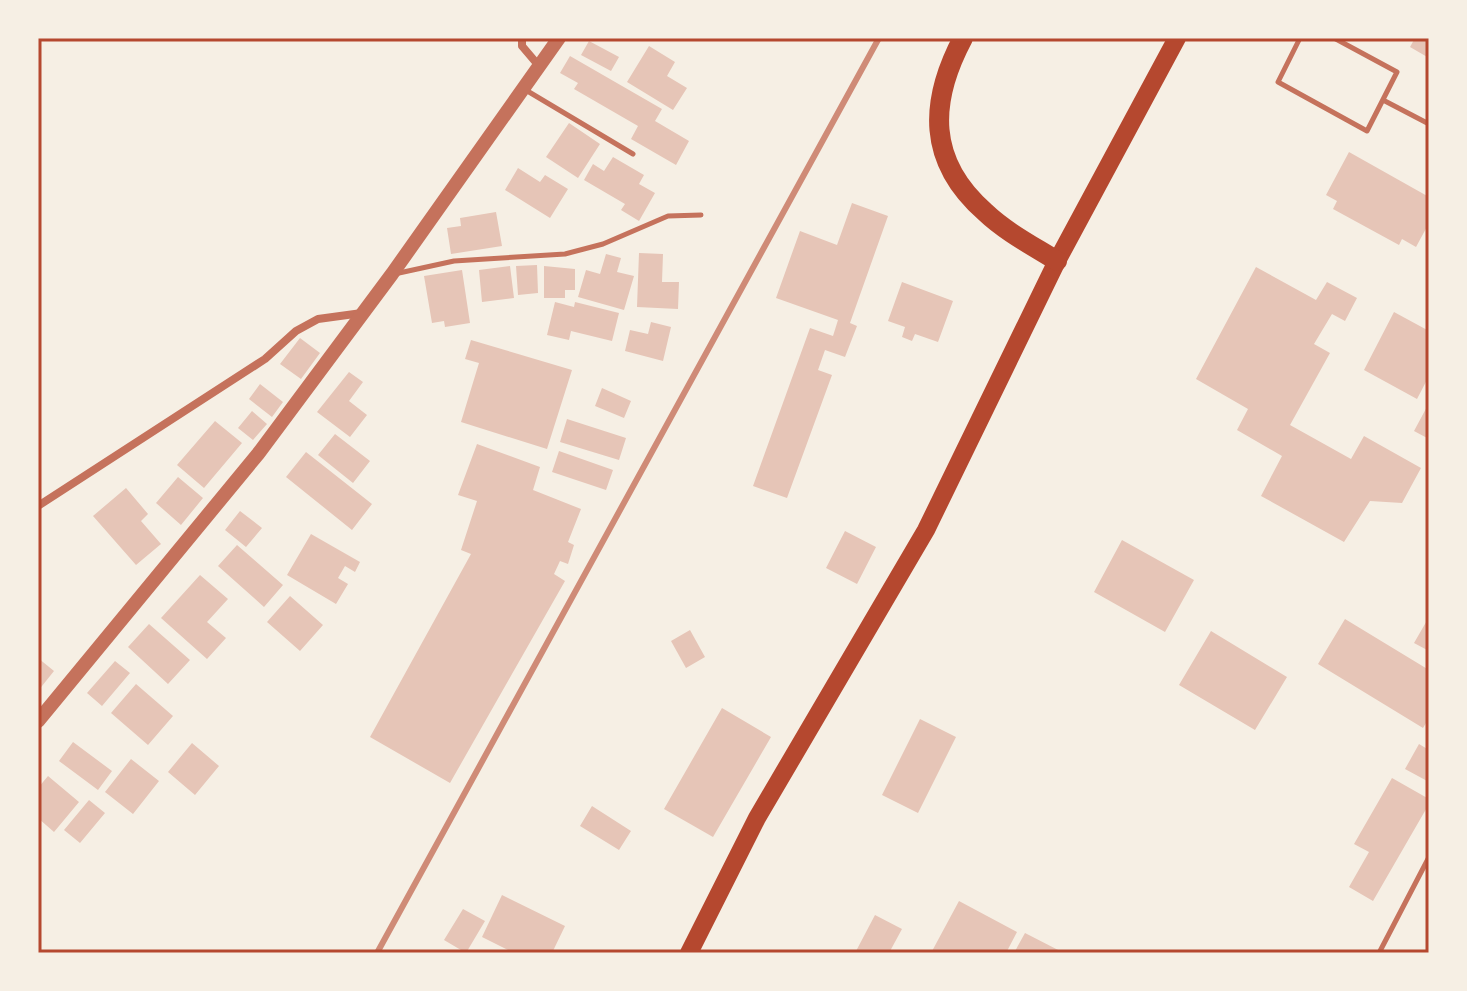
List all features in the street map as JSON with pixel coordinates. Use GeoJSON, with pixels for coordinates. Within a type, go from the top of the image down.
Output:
{"type":"FeatureCollection","features":[{"type":"Feature","properties":{"kind":"highway"},"geometry":{"type":"LineString","coordinates":[[963,38],[945,76],[939,101],[938,125],[942,150],[966,193],[985,213],[1057,261]]}},
{"type":"Feature","properties":{"kind":"highway"},"geometry":{"type":"LineString","coordinates":[[689,953],[757,818],[926,530],[1057,261],[1177,38]]}},
{"type":"Feature","properties":{"kind":"street"},"geometry":{"type":"LineString","coordinates":[[522,38],[522,46],[539,66]]}},
{"type":"Feature","properties":{"kind":"street"},"geometry":{"type":"LineString","coordinates":[[38,721],[258,454],[392,274],[559,38]]}},
{"type":"Feature","properties":{"kind":"street"},"geometry":{"type":"LineString","coordinates":[[38,506],[265,359],[296,331],[318,319],[363,313]]}},
{"type":"Feature","properties":{"kind":"lane"},"geometry":{"type":"LineString","coordinates":[[1300,38],[1278,82],[1367,131],[1397,72],[1334,38]]}},
{"type":"Feature","properties":{"kind":"lane"},"geometry":{"type":"LineString","coordinates":[[523,88],[633,154]]}},
{"type":"Feature","properties":{"kind":"lane"},"geometry":{"type":"LineString","coordinates":[[1383,100],[1429,124]]}},
{"type":"Feature","properties":{"kind":"lane"},"geometry":{"type":"LineString","coordinates":[[392,274],[454,261],[565,254],[603,244],[668,216],[701,215]]}},
{"type":"Feature","properties":{"kind":"lane"},"geometry":{"type":"LineString","coordinates":[[1379,953],[1429,857]]}},
{"type":"Feature","properties":{"kind":"building"},"geometry":{"type":"Polygon","coordinates":[[[1415,38],[1429,38],[1429,58],[1410,47],[1415,38]]]}},
{"type":"Feature","properties":{"kind":"building"},"geometry":{"type":"Polygon","coordinates":[[[589,41],[619,57],[611,71],[581,55],[589,41]]]}},
{"type":"Feature","properties":{"kind":"building"},"geometry":{"type":"Polygon","coordinates":[[[649,46],[675,62],[667,76],[687,88],[673,110],[627,82],[649,46]]]}},
{"type":"Feature","properties":{"kind":"building"},"geometry":{"type":"Polygon","coordinates":[[[570,56],[662,109],[655,121],[689,141],[676,165],[631,139],[638,126],[574,89],[578,83],[560,73],[570,56]]]}},
{"type":"Feature","properties":{"kind":"building"},"geometry":{"type":"Polygon","coordinates":[[[569,123],[600,144],[578,178],[546,157],[569,123]]]}},
{"type":"Feature","properties":{"kind":"building"},"geometry":{"type":"Polygon","coordinates":[[[1349,152],[1429,197],[1429,223],[1416,247],[1402,239],[1399,245],[1333,209],[1337,201],[1326,195],[1349,152]]]}},
{"type":"Feature","properties":{"kind":"building"},"geometry":{"type":"Polygon","coordinates":[[[613,157],[644,175],[639,184],[655,193],[639,221],[621,210],[625,204],[584,180],[593,164],[604,171],[613,157]]]}},
{"type":"Feature","properties":{"kind":"building"},"geometry":{"type":"Polygon","coordinates":[[[518,168],[540,182],[545,175],[568,189],[550,218],[505,190],[518,168]]]}},
{"type":"Feature","properties":{"kind":"building"},"geometry":{"type":"Polygon","coordinates":[[[852,203],[888,216],[850,323],[857,326],[845,357],[825,350],[818,370],[832,375],[787,498],[753,486],[810,328],[833,336],[838,320],[776,298],[800,231],[837,245],[852,203]]]}},
{"type":"Feature","properties":{"kind":"building"},"geometry":{"type":"Polygon","coordinates":[[[496,212],[502,246],[451,254],[447,228],[461,226],[460,218],[496,212]]]}},
{"type":"Feature","properties":{"kind":"building"},"geometry":{"type":"Polygon","coordinates":[[[639,253],[663,254],[662,282],[679,282],[678,309],[637,307],[639,253]]]}},
{"type":"Feature","properties":{"kind":"building"},"geometry":{"type":"Polygon","coordinates":[[[606,254],[621,258],[617,272],[634,276],[624,310],[578,297],[586,270],[600,274],[606,254]]]}},
{"type":"Feature","properties":{"kind":"building"},"geometry":{"type":"Polygon","coordinates":[[[537,265],[538,293],[518,295],[516,266],[537,265]]]}},
{"type":"Feature","properties":{"kind":"building"},"geometry":{"type":"Polygon","coordinates":[[[510,266],[514,298],[482,302],[479,270],[510,266]]]}},
{"type":"Feature","properties":{"kind":"building"},"geometry":{"type":"Polygon","coordinates":[[[544,266],[575,269],[575,290],[565,290],[565,298],[544,298],[544,266]]]}},
{"type":"Feature","properties":{"kind":"building"},"geometry":{"type":"Polygon","coordinates":[[[1256,267],[1316,300],[1327,282],[1357,298],[1345,321],[1332,314],[1314,344],[1330,353],[1290,425],[1351,459],[1364,436],[1421,468],[1402,503],[1370,501],[1344,542],[1261,496],[1282,456],[1237,430],[1248,409],[1196,379],[1256,267]]]}},
{"type":"Feature","properties":{"kind":"building"},"geometry":{"type":"Polygon","coordinates":[[[462,270],[470,323],[445,327],[444,321],[432,323],[424,276],[462,270]]]}},
{"type":"Feature","properties":{"kind":"building"},"geometry":{"type":"Polygon","coordinates":[[[902,282],[953,301],[938,342],[915,334],[912,341],[902,337],[905,327],[888,321],[902,282]]]}},
{"type":"Feature","properties":{"kind":"building"},"geometry":{"type":"Polygon","coordinates":[[[555,302],[574,307],[575,302],[619,313],[612,341],[571,331],[569,340],[547,335],[555,302]]]}},
{"type":"Feature","properties":{"kind":"building"},"geometry":{"type":"Polygon","coordinates":[[[1394,312],[1429,331],[1429,376],[1417,399],[1364,370],[1394,312]]]}},
{"type":"Feature","properties":{"kind":"building"},"geometry":{"type":"Polygon","coordinates":[[[651,322],[671,327],[663,361],[625,351],[630,330],[648,334],[651,322]]]}},
{"type":"Feature","properties":{"kind":"building"},"geometry":{"type":"Polygon","coordinates":[[[300,338],[320,353],[301,379],[280,364],[300,338]]]}},
{"type":"Feature","properties":{"kind":"building"},"geometry":{"type":"Polygon","coordinates":[[[471,340],[572,370],[547,449],[461,422],[479,363],[465,359],[471,340]]]}},
{"type":"Feature","properties":{"kind":"building"},"geometry":{"type":"Polygon","coordinates":[[[349,372],[363,382],[349,401],[367,415],[350,437],[317,412],[349,372]]]}},
{"type":"Feature","properties":{"kind":"building"},"geometry":{"type":"Polygon","coordinates":[[[260,384],[283,402],[272,417],[249,399],[260,384]]]}},
{"type":"Feature","properties":{"kind":"building"},"geometry":{"type":"Polygon","coordinates":[[[602,388],[631,401],[624,418],[595,406],[602,388]]]}},
{"type":"Feature","properties":{"kind":"building"},"geometry":{"type":"Polygon","coordinates":[[[1429,403],[1429,439],[1414,431],[1429,403]]]}},
{"type":"Feature","properties":{"kind":"building"},"geometry":{"type":"Polygon","coordinates":[[[252,411],[267,424],[253,440],[238,428],[252,411]]]}},
{"type":"Feature","properties":{"kind":"building"},"geometry":{"type":"Polygon","coordinates":[[[567,419],[626,438],[619,460],[560,442],[567,419]]]}},
{"type":"Feature","properties":{"kind":"building"},"geometry":{"type":"Polygon","coordinates":[[[215,421],[242,443],[204,488],[177,465],[215,421]]]}},
{"type":"Feature","properties":{"kind":"building"},"geometry":{"type":"Polygon","coordinates":[[[335,434],[370,461],[353,483],[318,455],[335,434]]]}},
{"type":"Feature","properties":{"kind":"building"},"geometry":{"type":"Polygon","coordinates":[[[477,444],[540,467],[533,490],[581,509],[568,542],[574,545],[568,564],[560,561],[554,574],[565,581],[450,783],[370,737],[471,554],[461,550],[477,501],[458,495],[477,444]]]}},
{"type":"Feature","properties":{"kind":"building"},"geometry":{"type":"Polygon","coordinates":[[[559,451],[613,470],[606,490],[552,472],[559,451]]]}},
{"type":"Feature","properties":{"kind":"building"},"geometry":{"type":"Polygon","coordinates":[[[306,452],[372,504],[352,530],[286,477],[306,452]]]}},
{"type":"Feature","properties":{"kind":"building"},"geometry":{"type":"Polygon","coordinates":[[[178,477],[203,498],[181,525],[156,503],[178,477]]]}},
{"type":"Feature","properties":{"kind":"building"},"geometry":{"type":"Polygon","coordinates":[[[126,488],[148,514],[141,521],[161,544],[136,565],[93,516],[126,488]]]}},
{"type":"Feature","properties":{"kind":"building"},"geometry":{"type":"Polygon","coordinates":[[[240,511],[262,528],[246,547],[225,530],[240,511]]]}},
{"type":"Feature","properties":{"kind":"building"},"geometry":{"type":"Polygon","coordinates":[[[845,531],[876,547],[857,584],[826,568],[845,531]]]}},
{"type":"Feature","properties":{"kind":"building"},"geometry":{"type":"Polygon","coordinates":[[[311,534],[360,562],[355,572],[345,566],[338,578],[348,584],[336,604],[287,575],[311,534]]]}},
{"type":"Feature","properties":{"kind":"building"},"geometry":{"type":"Polygon","coordinates":[[[1122,540],[1194,580],[1165,632],[1094,592],[1122,540]]]}},
{"type":"Feature","properties":{"kind":"building"},"geometry":{"type":"Polygon","coordinates":[[[237,545],[283,585],[264,607],[218,566],[237,545]]]}},
{"type":"Feature","properties":{"kind":"building"},"geometry":{"type":"Polygon","coordinates":[[[200,575],[228,599],[207,622],[226,638],[207,659],[161,618],[200,575]]]}},
{"type":"Feature","properties":{"kind":"building"},"geometry":{"type":"Polygon","coordinates":[[[290,596],[323,625],[300,651],[267,622],[290,596]]]}},
{"type":"Feature","properties":{"kind":"building"},"geometry":{"type":"Polygon","coordinates":[[[1429,617],[1429,651],[1414,643],[1429,617]]]}},
{"type":"Feature","properties":{"kind":"building"},"geometry":{"type":"Polygon","coordinates":[[[1345,619],[1429,670],[1429,718],[1423,728],[1318,664],[1345,619]]]}},
{"type":"Feature","properties":{"kind":"building"},"geometry":{"type":"Polygon","coordinates":[[[149,624],[190,660],[168,684],[128,647],[149,624]]]}},
{"type":"Feature","properties":{"kind":"building"},"geometry":{"type":"Polygon","coordinates":[[[690,630],[705,657],[686,668],[671,641],[690,630]]]}},
{"type":"Feature","properties":{"kind":"building"},"geometry":{"type":"Polygon","coordinates":[[[1211,631],[1287,677],[1255,730],[1179,685],[1211,631]]]}},
{"type":"Feature","properties":{"kind":"building"},"geometry":{"type":"Polygon","coordinates":[[[38,658],[54,671],[38,691],[38,658]]]}},
{"type":"Feature","properties":{"kind":"building"},"geometry":{"type":"Polygon","coordinates":[[[115,661],[130,673],[102,706],[87,693],[115,661]]]}},
{"type":"Feature","properties":{"kind":"building"},"geometry":{"type":"Polygon","coordinates":[[[136,684],[173,716],[148,745],[111,713],[136,684]]]}},
{"type":"Feature","properties":{"kind":"building"},"geometry":{"type":"Polygon","coordinates":[[[722,708],[771,737],[713,837],[664,809],[722,708]]]}},
{"type":"Feature","properties":{"kind":"building"},"geometry":{"type":"Polygon","coordinates":[[[920,719],[956,737],[918,813],[882,795],[920,719]]]}},
{"type":"Feature","properties":{"kind":"building"},"geometry":{"type":"Polygon","coordinates":[[[73,742],[112,771],[98,790],[59,761],[73,742]]]}},
{"type":"Feature","properties":{"kind":"building"},"geometry":{"type":"Polygon","coordinates":[[[192,743],[219,766],[195,795],[168,772],[192,743]]]}},
{"type":"Feature","properties":{"kind":"building"},"geometry":{"type":"Polygon","coordinates":[[[1419,744],[1429,750],[1429,782],[1405,769],[1419,744]]]}},
{"type":"Feature","properties":{"kind":"building"},"geometry":{"type":"Polygon","coordinates":[[[131,759],[159,781],[133,814],[105,792],[131,759]]]}},
{"type":"Feature","properties":{"kind":"building"},"geometry":{"type":"Polygon","coordinates":[[[48,776],[79,802],[54,832],[38,818],[38,788],[48,776]]]}},
{"type":"Feature","properties":{"kind":"building"},"geometry":{"type":"Polygon","coordinates":[[[1392,778],[1429,799],[1429,804],[1373,901],[1349,887],[1369,852],[1354,844],[1392,778]]]}},
{"type":"Feature","properties":{"kind":"building"},"geometry":{"type":"Polygon","coordinates":[[[89,800],[105,813],[80,843],[64,830],[89,800]]]}},
{"type":"Feature","properties":{"kind":"building"},"geometry":{"type":"Polygon","coordinates":[[[592,806],[631,831],[619,850],[580,826],[592,806]]]}},
{"type":"Feature","properties":{"kind":"building"},"geometry":{"type":"Polygon","coordinates":[[[502,895],[565,926],[552,953],[514,953],[482,937],[502,895]]]}},
{"type":"Feature","properties":{"kind":"building"},"geometry":{"type":"Polygon","coordinates":[[[959,901],[1017,932],[1006,953],[931,953],[959,901]]]}},
{"type":"Feature","properties":{"kind":"building"},"geometry":{"type":"Polygon","coordinates":[[[463,909],[485,921],[466,953],[444,940],[463,909]]]}},
{"type":"Feature","properties":{"kind":"building"},"geometry":{"type":"Polygon","coordinates":[[[875,915],[902,929],[889,953],[855,953],[875,915]]]}},
{"type":"Feature","properties":{"kind":"building"},"geometry":{"type":"Polygon","coordinates":[[[1025,933],[1064,953],[1014,953],[1025,933]]]}},
{"type":"Feature","properties":{"kind":"railway"},"geometry":{"type":"LineString","coordinates":[[377,953],[879,38]]}}]}
